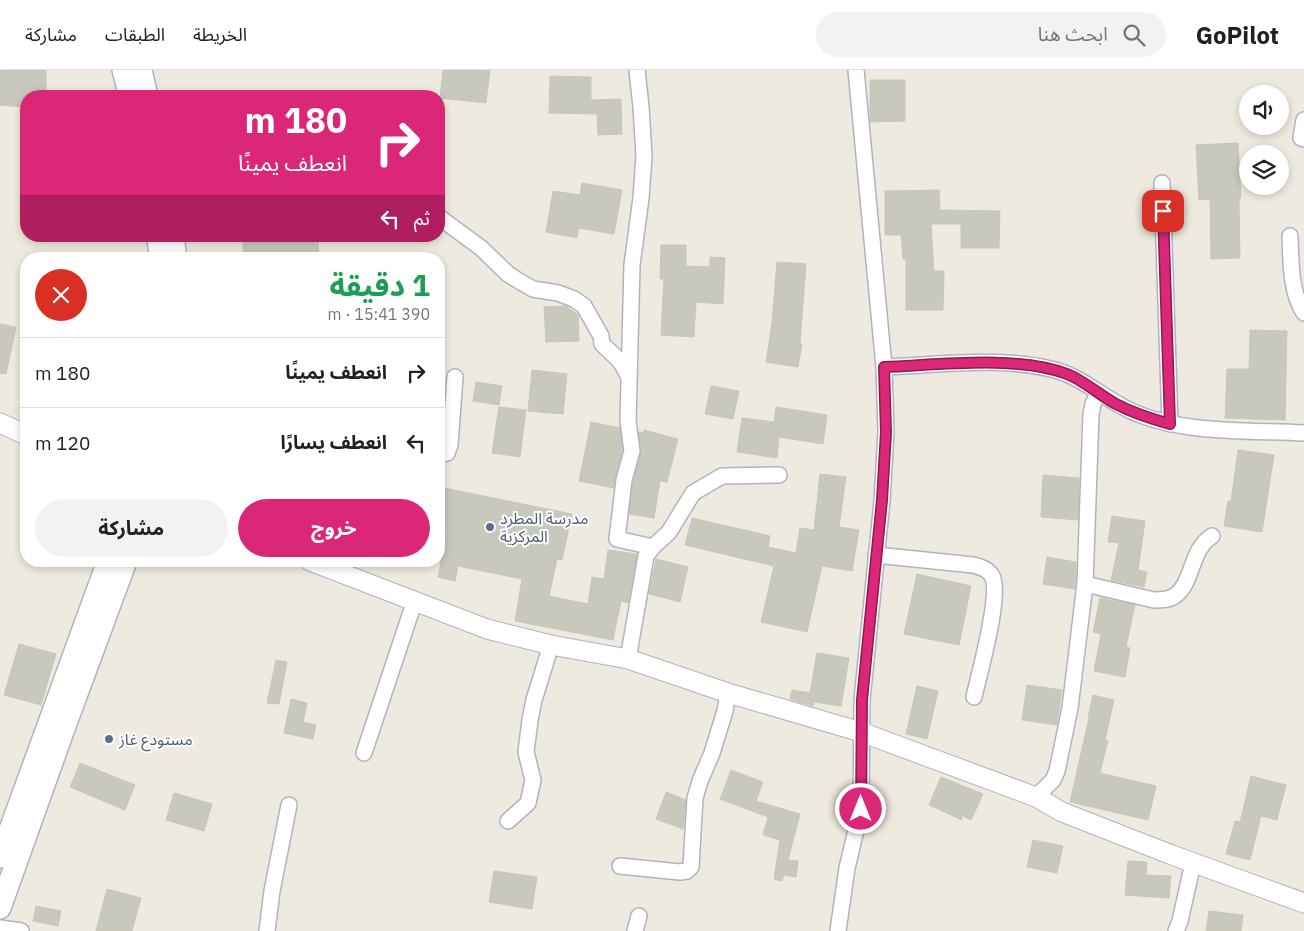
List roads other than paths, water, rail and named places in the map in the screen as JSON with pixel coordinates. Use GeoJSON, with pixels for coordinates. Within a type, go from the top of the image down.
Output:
{"type":"FeatureCollection","features":[{"type":"Feature","properties":{"kind":"main road"},"geometry":{"type":"LineString","coordinates":[[123,70],[128,90]]}},
{"type":"Feature","properties":{"kind":"main road"},"geometry":{"type":"LineString","coordinates":[[141,70],[146,90]]}},
{"type":"Feature","properties":{"kind":"main road"},"geometry":{"type":"LineString","coordinates":[[0,908],[23,819],[106,567]]}},
{"type":"Feature","properties":{"kind":"main road"},"geometry":{"type":"LineString","coordinates":[[0,858],[23,819],[124,567]]}},
{"type":"Feature","properties":{"kind":"street"},"geometry":{"type":"LineString","coordinates":[[637,70],[642,107],[644,156],[641,198],[632,265],[628,421],[632,451],[624,480],[617,538],[653,547]]}},
{"type":"Feature","properties":{"kind":"street"},"geometry":{"type":"LineString","coordinates":[[838,931],[847,868],[861,809],[862,700],[886,432],[884,367],[856,70]]}},
{"type":"Feature","properties":{"kind":"street"},"geometry":{"type":"LineString","coordinates":[[1304,120],[1301,138],[1304,139]]}},
{"type":"Feature","properties":{"kind":"street"},"geometry":{"type":"LineString","coordinates":[[1162,183],[1170,424]]}},
{"type":"Feature","properties":{"kind":"street"},"geometry":{"type":"LineString","coordinates":[[445,221],[481,248],[508,274],[526,286],[533,290],[558,293],[574,299],[584,306],[601,336],[602,344],[620,361],[629,377]]}},
{"type":"Feature","properties":{"kind":"street"},"geometry":{"type":"LineString","coordinates":[[1290,236],[1291,266],[1304,313]]}},
{"type":"Feature","properties":{"kind":"street"},"geometry":{"type":"LineString","coordinates":[[884,367],[981,363],[1030,365],[1070,374],[1116,404],[1139,415],[1170,424],[1200,428],[1304,433]]}},
{"type":"Feature","properties":{"kind":"street"},"geometry":{"type":"LineString","coordinates":[[445,454],[447,453],[450,444],[455,377]]}},
{"type":"Feature","properties":{"kind":"street"},"geometry":{"type":"LineString","coordinates":[[1036,797],[1054,780],[1070,708],[1085,584],[1090,428],[1093,404],[1098,393]]}},
{"type":"Feature","properties":{"kind":"street"},"geometry":{"type":"LineString","coordinates":[[0,423],[20,432]]}},
{"type":"Feature","properties":{"kind":"street"},"geometry":{"type":"LineString","coordinates":[[628,659],[646,556],[669,532],[693,493],[722,476],[779,475]]}},
{"type":"Feature","properties":{"kind":"street"},"geometry":{"type":"LineString","coordinates":[[1085,584],[1154,600],[1165,600],[1176,596],[1183,586],[1200,546],[1212,536]]}},
{"type":"Feature","properties":{"kind":"street"},"geometry":{"type":"LineString","coordinates":[[876,555],[973,565],[985,569],[992,575],[995,584],[994,607],[974,697]]}},
{"type":"Feature","properties":{"kind":"street"},"geometry":{"type":"LineString","coordinates":[[330,567],[487,629],[551,646],[628,659],[728,693],[861,732],[1036,797],[1062,812],[1193,863],[1304,903]]}},
{"type":"Feature","properties":{"kind":"street"},"geometry":{"type":"LineString","coordinates":[[364,753],[415,600]]}},
{"type":"Feature","properties":{"kind":"street"},"geometry":{"type":"LineString","coordinates":[[508,821],[528,802],[532,780],[526,752],[530,720],[534,700],[551,646]]}},
{"type":"Feature","properties":{"kind":"street"},"geometry":{"type":"LineString","coordinates":[[620,866],[680,872],[687,871],[691,866],[695,798],[712,753],[725,711],[728,693]]}},
{"type":"Feature","properties":{"kind":"street"},"geometry":{"type":"LineString","coordinates":[[267,931],[272,891],[289,805]]}},
{"type":"Feature","properties":{"kind":"street"},"geometry":{"type":"LineString","coordinates":[[1176,931],[1193,863]]}},
{"type":"Feature","properties":{"kind":"street"},"geometry":{"type":"LineString","coordinates":[[0,928],[21,931]]}},
{"type":"Feature","properties":{"kind":"place","name":"مدرسة المطرد المركزية"},"geometry":{"type":"Point","coordinates":[490,527]}},
{"type":"Feature","properties":{"kind":"place","name":"مستودع غاز"},"geometry":{"type":"Point","coordinates":[109,739]}}]}
